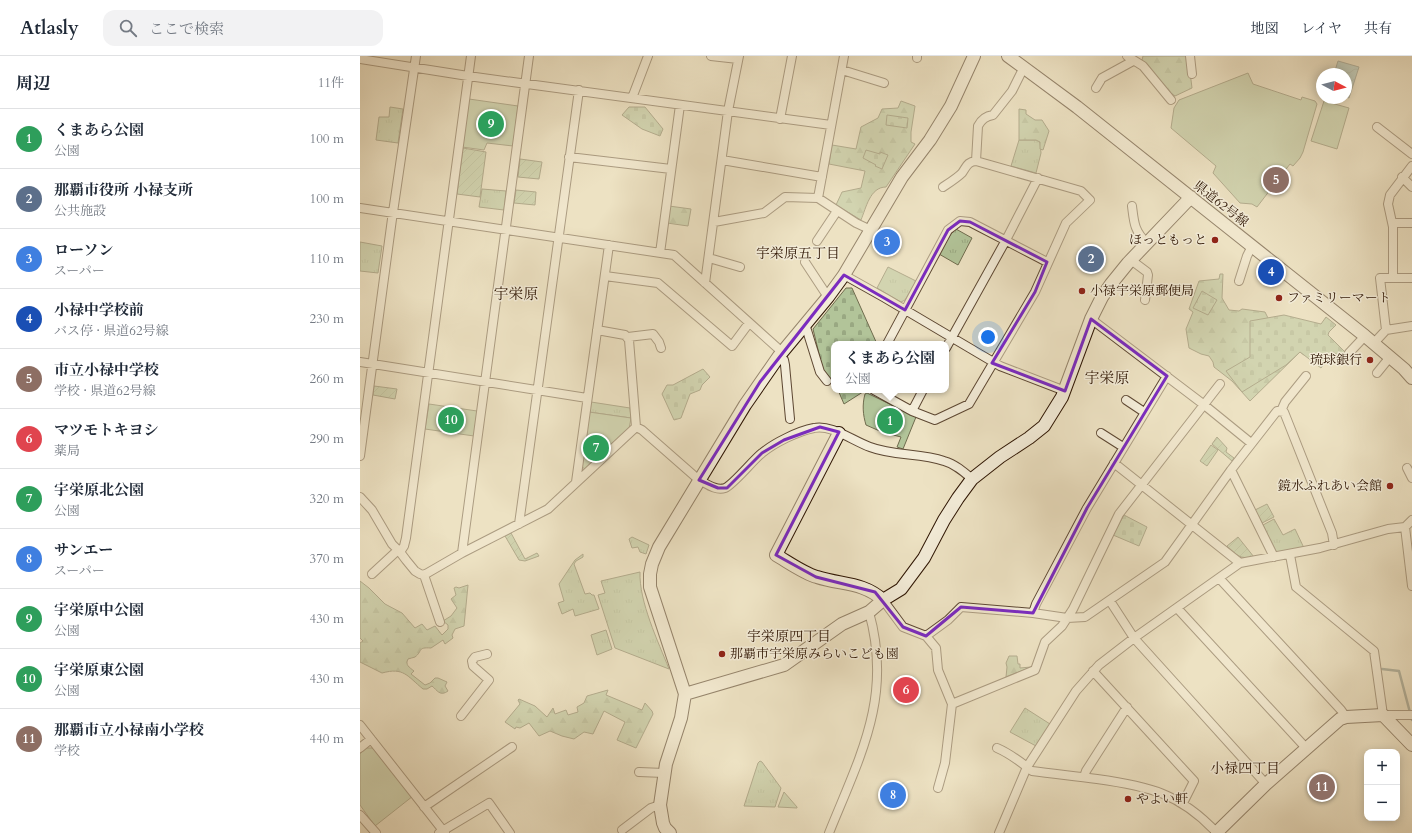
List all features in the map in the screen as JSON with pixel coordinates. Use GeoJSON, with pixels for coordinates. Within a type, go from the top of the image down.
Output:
{"type":"FeatureCollection","features":[{"type":"Feature","properties":{"kind":"street"},"geometry":{"type":"LineString","coordinates":[[360,456],[416,56]]}},
{"type":"Feature","properties":{"kind":"street"},"geometry":{"type":"LineString","coordinates":[[372,574],[404,546],[406,538],[471,56]]}},
{"type":"Feature","properties":{"kind":"street"},"geometry":{"type":"LineString","coordinates":[[462,553],[529,56]]}},
{"type":"Feature","properties":{"kind":"street"},"geometry":{"type":"LineString","coordinates":[[632,98],[648,56]]}},
{"type":"Feature","properties":{"kind":"street"},"geometry":{"type":"LineString","coordinates":[[705,283],[728,111],[738,58],[711,56]]}},
{"type":"Feature","properties":{"kind":"street"},"geometry":{"type":"LineString","coordinates":[[780,119],[792,56]]}},
{"type":"Feature","properties":{"kind":"street"},"geometry":{"type":"LineString","coordinates":[[818,198],[844,56]]}},
{"type":"Feature","properties":{"kind":"street"},"geometry":{"type":"LineString","coordinates":[[670,833],[665,828],[663,823],[660,805],[664,772],[681,718],[685,694],[650,588],[652,564],[659,547],[745,405],[781,354],[828,297],[844,275],[902,177],[930,140],[951,106],[974,56]]}},
{"type":"Feature","properties":{"kind":"street","name":"県道62号線"},"geometry":{"type":"LineString","coordinates":[[1008,56],[1023,63],[1390,357],[1412,378]]}},
{"type":"Feature","properties":{"kind":"street"},"geometry":{"type":"LineString","coordinates":[[1190,56],[1192,74]]}},
{"type":"Feature","properties":{"kind":"street"},"geometry":{"type":"LineString","coordinates":[[1096,88],[1102,78],[1130,58],[1143,66],[1171,100]]}},
{"type":"Feature","properties":{"kind":"street"},"geometry":{"type":"LineString","coordinates":[[360,59],[468,76],[579,90],[831,126]]}},
{"type":"Feature","properties":{"kind":"street"},"geometry":{"type":"LineString","coordinates":[[976,161],[978,126],[989,115],[994,115],[1012,91],[1023,63]]}},
{"type":"Feature","properties":{"kind":"street"},"geometry":{"type":"LineString","coordinates":[[842,70],[884,83]]}},
{"type":"Feature","properties":{"kind":"street"},"geometry":{"type":"LineString","coordinates":[[519,524],[579,90]]}},
{"type":"Feature","properties":{"kind":"street"},"geometry":{"type":"LineString","coordinates":[[660,252],[680,105]]}},
{"type":"Feature","properties":{"kind":"street"},"geometry":{"type":"LineString","coordinates":[[1377,128],[1412,154]]}},
{"type":"Feature","properties":{"kind":"street"},"geometry":{"type":"LineString","coordinates":[[569,157],[671,169]]}},
{"type":"Feature","properties":{"kind":"street"},"geometry":{"type":"LineString","coordinates":[[722,160],[822,177]]}},
{"type":"Feature","properties":{"kind":"street"},"geometry":{"type":"LineString","coordinates":[[879,393],[912,411],[934,420],[969,404],[1035,292],[1047,262],[1066,223],[1090,200],[1081,191],[976,161],[971,161],[966,165],[961,173],[943,187]]}},
{"type":"Feature","properties":{"kind":"street"},"geometry":{"type":"LineString","coordinates":[[1393,278],[1393,223],[1388,204],[1390,195],[1412,166]]}},
{"type":"Feature","properties":{"kind":"street"},"geometry":{"type":"LineString","coordinates":[[949,342],[1006,240],[1038,178]]}},
{"type":"Feature","properties":{"kind":"street"},"geometry":{"type":"LineString","coordinates":[[1402,178],[1412,188]]}},
{"type":"Feature","properties":{"kind":"street"},"geometry":{"type":"LineString","coordinates":[[714,222],[764,213],[785,196],[818,198],[856,223],[871,230]]}},
{"type":"Feature","properties":{"kind":"street"},"geometry":{"type":"LineString","coordinates":[[685,694],[784,665],[842,624],[869,612],[883,600],[901,589],[924,558],[944,520],[972,478],[1044,426],[1059,404],[1091,319],[1108,287],[1131,260],[1191,197]]}},
{"type":"Feature","properties":{"kind":"street"},"geometry":{"type":"LineString","coordinates":[[1132,206],[1135,229],[1141,238],[1147,243]]}},
{"type":"Feature","properties":{"kind":"street"},"geometry":{"type":"LineString","coordinates":[[360,208],[674,255],[781,354],[785,365],[790,419]]}},
{"type":"Feature","properties":{"kind":"street"},"geometry":{"type":"LineString","coordinates":[[817,241],[837,210]]}},
{"type":"Feature","properties":{"kind":"street"},"geometry":{"type":"LineString","coordinates":[[889,341],[948,230],[960,221],[970,222],[1047,262]]}},
{"type":"Feature","properties":{"kind":"street"},"geometry":{"type":"LineString","coordinates":[[1393,223],[1412,223]]}},
{"type":"Feature","properties":{"kind":"street"},"geometry":{"type":"LineString","coordinates":[[576,482],[609,245]]}},
{"type":"Feature","properties":{"kind":"street"},"geometry":{"type":"LineString","coordinates":[[1239,281],[1247,256],[1252,246]]}},
{"type":"Feature","properties":{"kind":"street"},"geometry":{"type":"LineString","coordinates":[[709,258],[740,267]]}},
{"type":"Feature","properties":{"kind":"street"},"geometry":{"type":"LineString","coordinates":[[1131,260],[1147,272],[1148,275],[1145,300]]}},
{"type":"Feature","properties":{"kind":"street"},"geometry":{"type":"LineString","coordinates":[[805,262],[828,297]]}},
{"type":"Feature","properties":{"kind":"street"},"geometry":{"type":"LineString","coordinates":[[844,275],[1000,366],[1064,391]]}},
{"type":"Feature","properties":{"kind":"street"},"geometry":{"type":"LineString","coordinates":[[605,276],[658,283],[732,346],[749,323]]}},
{"type":"Feature","properties":{"kind":"street"},"geometry":{"type":"LineString","coordinates":[[1386,330],[1380,278],[1412,278]]}},
{"type":"Feature","properties":{"kind":"street"},"geometry":{"type":"LineString","coordinates":[[1091,319],[1204,404],[1251,443]]}},
{"type":"Feature","properties":{"kind":"street"},"geometry":{"type":"LineString","coordinates":[[805,324],[820,372],[828,381]]}},
{"type":"Feature","properties":{"kind":"street"},"geometry":{"type":"LineString","coordinates":[[1349,353],[1386,330],[1412,326]]}},
{"type":"Feature","properties":{"kind":"street"},"geometry":{"type":"LineString","coordinates":[[597,330],[626,335],[628,337],[653,334],[659,342],[661,348]]}},
{"type":"Feature","properties":{"kind":"street"},"geometry":{"type":"LineString","coordinates":[[628,337],[636,427]]}},
{"type":"Feature","properties":{"kind":"street"},"geometry":{"type":"LineString","coordinates":[[1377,373],[1390,357]]}},
{"type":"Feature","properties":{"kind":"street"},"geometry":{"type":"LineString","coordinates":[[360,362],[427,374],[587,398]]}},
{"type":"Feature","properties":{"kind":"street"},"geometry":{"type":"LineString","coordinates":[[1033,613],[1036,604],[1083,515],[1167,376]]}},
{"type":"Feature","properties":{"kind":"street"},"geometry":{"type":"LineString","coordinates":[[926,636],[948,620],[961,607],[1033,613],[1067,618],[1085,617],[1110,601],[1165,562],[1251,443],[1277,411],[1281,411],[1285,402],[1306,376]]}},
{"type":"Feature","properties":{"kind":"street"},"geometry":{"type":"LineString","coordinates":[[952,704],[1035,670],[1045,642],[1062,626],[1067,618],[1120,514],[1220,384]]}},
{"type":"Feature","properties":{"kind":"street"},"geometry":{"type":"LineString","coordinates":[[912,411],[921,393]]}},
{"type":"Feature","properties":{"kind":"street"},"geometry":{"type":"LineString","coordinates":[[1126,400],[1144,412]]}},
{"type":"Feature","properties":{"kind":"street"},"geometry":{"type":"LineString","coordinates":[[1281,411],[1284,412],[1287,419],[1332,533],[1334,545]]}},
{"type":"Feature","properties":{"kind":"street"},"geometry":{"type":"LineString","coordinates":[[636,427],[642,430],[699,480],[710,486],[718,488],[727,488],[762,453],[784,440],[806,430],[820,427],[832,430],[870,448],[944,461],[961,469],[972,478]]}},
{"type":"Feature","properties":{"kind":"street"},"geometry":{"type":"LineString","coordinates":[[360,498],[372,510],[392,544],[415,571],[424,575],[462,553],[548,509],[636,427]]}},
{"type":"Feature","properties":{"kind":"street"},"geometry":{"type":"LineString","coordinates":[[1101,433],[1123,447]]}},
{"type":"Feature","properties":{"kind":"street"},"geometry":{"type":"LineString","coordinates":[[839,434],[776,555],[816,577],[863,587],[875,592],[883,600],[903,627],[926,636],[936,648],[938,670],[952,704],[945,763],[938,788]]}},
{"type":"Feature","properties":{"kind":"street"},"geometry":{"type":"LineString","coordinates":[[1114,463],[1240,563]]}},
{"type":"Feature","properties":{"kind":"street"},"geometry":{"type":"LineString","coordinates":[[1407,468],[1412,478]]}},
{"type":"Feature","properties":{"kind":"street"},"geometry":{"type":"LineString","coordinates":[[1231,470],[1274,557]]}},
{"type":"Feature","properties":{"kind":"street"},"geometry":{"type":"LineString","coordinates":[[999,833],[1027,767],[1076,691],[1099,665],[1134,638],[1240,563],[1290,555],[1334,545],[1388,529],[1405,527],[1412,520]]}},
{"type":"Feature","properties":{"kind":"street"},"geometry":{"type":"LineString","coordinates":[[1405,527],[1412,586]]}},
{"type":"Feature","properties":{"kind":"street"},"geometry":{"type":"LineString","coordinates":[[1290,555],[1296,587],[1374,651],[1383,715],[1412,745]]}},
{"type":"Feature","properties":{"kind":"street"},"geometry":{"type":"LineString","coordinates":[[424,575],[440,622]]}},
{"type":"Feature","properties":{"kind":"street"},"geometry":{"type":"LineString","coordinates":[[1219,578],[1346,717]]}},
{"type":"Feature","properties":{"kind":"street"},"geometry":{"type":"LineString","coordinates":[[1110,601],[1134,638],[1266,784]]}},
{"type":"Feature","properties":{"kind":"street"},"geometry":{"type":"LineString","coordinates":[[1177,608],[1307,749]]}},
{"type":"Feature","properties":{"kind":"street"},"geometry":{"type":"LineString","coordinates":[[829,833],[864,747],[872,720],[878,678],[876,644],[869,612]]}},
{"type":"Feature","properties":{"kind":"street"},"geometry":{"type":"LineString","coordinates":[[461,716],[489,680],[473,666],[472,661],[475,657],[487,654]]}},
{"type":"Feature","properties":{"kind":"street"},"geometry":{"type":"LineString","coordinates":[[1094,671],[1194,781],[1183,803]]}},
{"type":"Feature","properties":{"kind":"street"},"geometry":{"type":"LineString","coordinates":[[1084,777],[1086,771],[1127,707]]}},
{"type":"Feature","properties":{"kind":"street"},"geometry":{"type":"LineString","coordinates":[[997,748],[1009,753],[1023,762],[1032,771],[1143,786],[1161,792],[1183,803],[1198,814],[1217,833],[1266,784],[1340,719],[1346,717],[1408,715]]}},
{"type":"Feature","properties":{"kind":"street"},"geometry":{"type":"LineString","coordinates":[[360,725],[442,832],[489,803],[510,833]]}},
{"type":"Feature","properties":{"kind":"street"},"geometry":{"type":"LineString","coordinates":[[360,748],[371,739]]}},
{"type":"Feature","properties":{"kind":"street"},"geometry":{"type":"LineString","coordinates":[[424,807],[512,747]]}},
{"type":"Feature","properties":{"kind":"street"},"geometry":{"type":"LineString","coordinates":[[639,772],[664,772]]}},
{"type":"Feature","properties":{"kind":"street"},"geometry":{"type":"LineString","coordinates":[[622,830],[651,808],[660,805]]}},
{"type":"Feature","properties":{"kind":"street"},"geometry":{"type":"LineString","coordinates":[[361,818],[376,833]]}},
{"type":"Feature","properties":{"kind":"highlighted area"},"geometry":{"type":"Polygon","coordinates":[[[960,221],[970,222],[1047,262],[1035,292],[992,363],[1065,391],[1091,319],[1167,376],[1087,508],[1033,613],[961,607],[926,636],[903,627],[875,592],[816,577],[776,555],[839,432],[820,427],[784,440],[762,453],[727,488],[718,488],[699,480],[760,382],[844,275],[905,310],[948,230],[960,221]]]}},
{"type":"Feature","properties":{"kind":"green space"},"geometry":{"type":"Polygon","coordinates":[[[1143,56],[1188,56],[1192,88],[1175,96],[1168,91],[1142,60],[1143,56]]]}},
{"type":"Feature","properties":{"kind":"green space"},"geometry":{"type":"Polygon","coordinates":[[[1248,73],[1253,84],[1301,100],[1302,97],[1315,101],[1317,104],[1300,158],[1293,166],[1290,164],[1257,207],[1252,204],[1240,203],[1213,173],[1216,166],[1171,128],[1174,108],[1179,100],[1248,73]]]}},
{"type":"Feature","properties":{"kind":"green space"},"geometry":{"type":"Polygon","coordinates":[[[469,99],[518,106],[513,146],[487,143],[484,150],[462,147],[469,99]]]}},
{"type":"Feature","properties":{"kind":"green space"},"geometry":{"type":"Polygon","coordinates":[[[901,101],[915,106],[911,142],[915,144],[886,187],[876,190],[872,194],[861,220],[836,205],[842,192],[861,188],[865,171],[829,164],[832,145],[856,149],[861,127],[878,118],[882,109],[898,108],[901,101]]]}},
{"type":"Feature","properties":{"kind":"green space"},"geometry":{"type":"Polygon","coordinates":[[[1323,104],[1335,104],[1349,108],[1337,149],[1311,141],[1323,104]]]}},
{"type":"Feature","properties":{"kind":"green space"},"geometry":{"type":"Polygon","coordinates":[[[390,107],[403,109],[398,143],[376,140],[379,117],[389,117],[390,107]]]}},
{"type":"Feature","properties":{"kind":"green space"},"geometry":{"type":"Polygon","coordinates":[[[629,107],[645,107],[663,129],[660,136],[642,129],[622,115],[629,107]]]}},
{"type":"Feature","properties":{"kind":"green space"},"geometry":{"type":"Polygon","coordinates":[[[1019,109],[1026,110],[1026,114],[1035,120],[1042,120],[1049,131],[1043,150],[1040,149],[1040,142],[1036,140],[1019,140],[1019,109]]]}},
{"type":"Feature","properties":{"kind":"green space"},"geometry":{"type":"Polygon","coordinates":[[[887,115],[908,118],[907,128],[886,125],[887,115]]]}},
{"type":"Feature","properties":{"kind":"green space"},"geometry":{"type":"Polygon","coordinates":[[[1019,140],[1036,140],[1040,142],[1041,153],[1036,173],[1011,166],[1019,140]]]}},
{"type":"Feature","properties":{"kind":"green space"},"geometry":{"type":"Polygon","coordinates":[[[463,148],[486,152],[480,197],[457,194],[463,148]]]}},
{"type":"Feature","properties":{"kind":"green space"},"geometry":{"type":"Polygon","coordinates":[[[866,150],[888,155],[882,169],[863,158],[866,150]]]}},
{"type":"Feature","properties":{"kind":"green space"},"geometry":{"type":"Polygon","coordinates":[[[520,159],[542,162],[539,179],[518,177],[520,159]]]}},
{"type":"Feature","properties":{"kind":"green space"},"geometry":{"type":"Polygon","coordinates":[[[482,189],[506,191],[504,210],[479,207],[482,189]]]}},
{"type":"Feature","properties":{"kind":"green space"},"geometry":{"type":"Polygon","coordinates":[[[516,190],[536,192],[535,205],[514,203],[516,190]]]}},
{"type":"Feature","properties":{"kind":"green space"},"geometry":{"type":"Polygon","coordinates":[[[669,206],[691,209],[688,226],[667,223],[669,206]]]}},
{"type":"Feature","properties":{"kind":"green space"},"geometry":{"type":"Polygon","coordinates":[[[956,229],[972,238],[958,265],[939,254],[951,234],[956,229]]]}},
{"type":"Feature","properties":{"kind":"green space"},"geometry":{"type":"Polygon","coordinates":[[[360,242],[382,246],[378,273],[360,271],[360,242]]]}},
{"type":"Feature","properties":{"kind":"green space"},"geometry":{"type":"Polygon","coordinates":[[[888,267],[916,281],[905,300],[901,302],[877,288],[888,267]]]}},
{"type":"Feature","properties":{"kind":"green space"},"geometry":{"type":"Polygon","coordinates":[[[1220,274],[1223,274],[1222,298],[1229,310],[1239,311],[1242,309],[1265,312],[1268,318],[1304,355],[1300,352],[1250,401],[1232,381],[1214,367],[1209,356],[1189,348],[1186,329],[1193,312],[1189,309],[1199,281],[1219,279],[1220,274]]]}},
{"type":"Feature","properties":{"kind":"green space"},"geometry":{"type":"Polygon","coordinates":[[[846,288],[852,288],[876,341],[831,341],[831,379],[823,370],[813,329],[846,288]]]}},
{"type":"Feature","properties":{"kind":"green space"},"geometry":{"type":"Polygon","coordinates":[[[1202,291],[1217,300],[1208,315],[1193,308],[1202,291]]]}},
{"type":"Feature","properties":{"kind":"green space"},"geometry":{"type":"Polygon","coordinates":[[[1284,315],[1321,324],[1326,317],[1336,325],[1328,335],[1345,352],[1341,357],[1333,352],[1321,368],[1300,352],[1286,365],[1242,392],[1226,371],[1250,357],[1250,321],[1284,315]]]}},
{"type":"Feature","properties":{"kind":"green space"},"geometry":{"type":"Polygon","coordinates":[[[703,369],[710,377],[702,385],[700,390],[690,394],[681,418],[674,420],[662,394],[667,385],[673,385],[703,369]]]}},
{"type":"Feature","properties":{"kind":"green space"},"geometry":{"type":"Polygon","coordinates":[[[374,386],[397,389],[395,399],[373,395],[374,386]]]}},
{"type":"Feature","properties":{"kind":"green space"},"geometry":{"type":"Polygon","coordinates":[[[839,393],[861,393],[844,404],[839,393]]]}},
{"type":"Feature","properties":{"kind":"green space"},"geometry":{"type":"Polygon","coordinates":[[[867,393],[916,417],[903,449],[897,447],[901,437],[882,432],[866,425],[863,406],[865,394],[867,393]]]}},
{"type":"Feature","properties":{"kind":"green space"},"geometry":{"type":"Polygon","coordinates":[[[591,402],[630,408],[631,418],[589,412],[591,402]]]}},
{"type":"Feature","properties":{"kind":"green space"},"geometry":{"type":"Polygon","coordinates":[[[429,404],[477,411],[474,436],[425,429],[429,404]]]}},
{"type":"Feature","properties":{"kind":"green space"},"geometry":{"type":"Polygon","coordinates":[[[589,412],[631,418],[629,429],[585,469],[582,467],[589,412]]]}},
{"type":"Feature","properties":{"kind":"green space"},"geometry":{"type":"Polygon","coordinates":[[[1217,437],[1227,448],[1226,452],[1234,458],[1232,461],[1212,444],[1217,437]]]}},
{"type":"Feature","properties":{"kind":"green space"},"geometry":{"type":"Polygon","coordinates":[[[1211,445],[1218,450],[1207,466],[1200,461],[1211,445]]]}},
{"type":"Feature","properties":{"kind":"green space"},"geometry":{"type":"Polygon","coordinates":[[[1267,504],[1274,517],[1262,523],[1255,510],[1267,504]]]}},
{"type":"Feature","properties":{"kind":"green space"},"geometry":{"type":"Polygon","coordinates":[[[1124,515],[1147,527],[1139,546],[1113,535],[1124,515]]]}},
{"type":"Feature","properties":{"kind":"green space"},"geometry":{"type":"Polygon","coordinates":[[[1274,519],[1283,535],[1295,529],[1304,548],[1279,552],[1275,551],[1263,525],[1274,519]]]}},
{"type":"Feature","properties":{"kind":"green space"},"geometry":{"type":"Polygon","coordinates":[[[511,533],[525,559],[537,553],[539,556],[525,561],[519,560],[505,536],[511,533]]]}},
{"type":"Feature","properties":{"kind":"green space"},"geometry":{"type":"Polygon","coordinates":[[[632,537],[649,545],[646,554],[640,552],[638,547],[632,548],[629,539],[632,537]]]}},
{"type":"Feature","properties":{"kind":"green space"},"geometry":{"type":"Polygon","coordinates":[[[1238,537],[1254,557],[1245,558],[1239,556],[1227,546],[1238,537]]]}},
{"type":"Feature","properties":{"kind":"green space"},"geometry":{"type":"Polygon","coordinates":[[[583,554],[583,557],[574,564],[585,594],[590,593],[594,595],[599,609],[575,616],[573,609],[562,614],[558,603],[564,601],[559,584],[575,560],[583,554]]]}},
{"type":"Feature","properties":{"kind":"green space"},"geometry":{"type":"Polygon","coordinates":[[[640,572],[646,608],[669,669],[615,648],[598,595],[605,593],[601,581],[640,572]]]}},
{"type":"Feature","properties":{"kind":"green space"},"geometry":{"type":"Polygon","coordinates":[[[360,581],[385,604],[402,613],[415,628],[422,624],[427,630],[435,626],[442,635],[448,629],[448,625],[443,621],[451,616],[457,608],[451,599],[456,595],[454,588],[468,585],[464,626],[455,629],[452,635],[453,638],[445,644],[443,640],[431,648],[424,648],[415,657],[408,659],[407,661],[408,666],[414,671],[411,674],[425,685],[430,683],[435,678],[438,678],[447,682],[445,686],[448,691],[441,693],[432,686],[427,689],[423,689],[405,674],[395,671],[382,673],[360,662],[360,643],[363,641],[360,638],[360,581]]]}},
{"type":"Feature","properties":{"kind":"green space"},"geometry":{"type":"Polygon","coordinates":[[[606,630],[612,649],[597,655],[591,635],[606,630]]]}},
{"type":"Feature","properties":{"kind":"green space"},"geometry":{"type":"Polygon","coordinates":[[[1009,656],[1017,656],[1020,668],[1031,667],[1006,677],[1006,663],[1009,656]]]}},
{"type":"Feature","properties":{"kind":"green space"},"geometry":{"type":"Polygon","coordinates":[[[608,690],[606,695],[642,710],[645,703],[652,711],[653,714],[636,748],[617,740],[625,722],[604,711],[593,734],[584,732],[574,739],[550,731],[539,736],[529,723],[520,728],[516,727],[515,729],[505,722],[520,704],[519,699],[535,706],[547,717],[553,708],[555,714],[566,710],[568,715],[578,712],[577,707],[584,703],[587,696],[608,690]]]}},
{"type":"Feature","properties":{"kind":"green space"},"geometry":{"type":"Polygon","coordinates":[[[1025,708],[1050,724],[1036,746],[1010,732],[1025,708]]]}},
{"type":"Feature","properties":{"kind":"green space"},"geometry":{"type":"Polygon","coordinates":[[[366,748],[375,748],[413,796],[375,826],[360,805],[360,754],[366,748]]]}},
{"type":"Feature","properties":{"kind":"green space"},"geometry":{"type":"Polygon","coordinates":[[[760,761],[781,788],[775,807],[744,806],[758,763],[760,761]]]}},
{"type":"Feature","properties":{"kind":"green space"},"geometry":{"type":"Polygon","coordinates":[[[784,792],[797,807],[797,808],[778,807],[784,792]]]}},
{"type":"Feature","properties":{"kind":"water"},"geometry":{"type":"Polygon","coordinates":[[[1338,61],[1359,67],[1352,89],[1352,68],[1336,68],[1338,61]]]}},
{"type":"Feature","properties":{"kind":"waterway"},"geometry":{"type":"LineString","coordinates":[[1382,669],[1399,671],[1412,720]]}},
{"type":"Feature","properties":{"kind":"place","name":"宇栄原中公園"},"geometry":{"type":"Point","coordinates":[491,124]}},
{"type":"Feature","properties":{"kind":"place","name":"市立小禄中学校"},"geometry":{"type":"Point","coordinates":[1276,180]}},
{"type":"Feature","properties":{"kind":"place","name":"ほっともっと"},"geometry":{"type":"Point","coordinates":[1215,240]}},
{"type":"Feature","properties":{"kind":"place","name":"ローソン"},"geometry":{"type":"Point","coordinates":[887,242]}},
{"type":"Feature","properties":{"kind":"place","name":"那覇市役所 小禄支所"},"geometry":{"type":"Point","coordinates":[1091,259]}},
{"type":"Feature","properties":{"kind":"place","name":"小禄中学校前"},"geometry":{"type":"Point","coordinates":[1271,272]}},
{"type":"Feature","properties":{"kind":"place","name":"小禄宇栄原郵便局"},"geometry":{"type":"Point","coordinates":[1082,291]}},
{"type":"Feature","properties":{"kind":"place","name":"ファミリーマート"},"geometry":{"type":"Point","coordinates":[1279,298]}},
{"type":"Feature","properties":{"kind":"place","name":"琉球銀行"},"geometry":{"type":"Point","coordinates":[1370,360]}},
{"type":"Feature","properties":{"kind":"place","name":"宇栄原東公園"},"geometry":{"type":"Point","coordinates":[451,420]}},
{"type":"Feature","properties":{"kind":"place","name":"くまあら公園"},"geometry":{"type":"Point","coordinates":[890,421]}},
{"type":"Feature","properties":{"kind":"place","name":"宇栄原北公園"},"geometry":{"type":"Point","coordinates":[596,448]}},
{"type":"Feature","properties":{"kind":"place","name":"鏡水ふれあい会館"},"geometry":{"type":"Point","coordinates":[1390,486]}},
{"type":"Feature","properties":{"kind":"place","name":"那覇市宇栄原みらいこども園"},"geometry":{"type":"Point","coordinates":[722,654]}},
{"type":"Feature","properties":{"kind":"place","name":"マツモトキヨシ"},"geometry":{"type":"Point","coordinates":[906,690]}},
{"type":"Feature","properties":{"kind":"place","name":"那覇市立小禄南小学校"},"geometry":{"type":"Point","coordinates":[1322,787]}},
{"type":"Feature","properties":{"kind":"place","name":"サンエー"},"geometry":{"type":"Point","coordinates":[893,795]}},
{"type":"Feature","properties":{"kind":"place","name":"やよい軒"},"geometry":{"type":"Point","coordinates":[1128,799]}},
{"type":"Feature","properties":{"kind":"district","name":"宇栄原五丁目"},"geometry":{"type":"Point","coordinates":[798,253]}},
{"type":"Feature","properties":{"kind":"district","name":"宇栄原"},"geometry":{"type":"Point","coordinates":[516,294]}},
{"type":"Feature","properties":{"kind":"district","name":"宇栄原"},"geometry":{"type":"Point","coordinates":[1107,378]}},
{"type":"Feature","properties":{"kind":"district","name":"宇栄原四丁目"},"geometry":{"type":"Point","coordinates":[789,636]}},
{"type":"Feature","properties":{"kind":"district","name":"小禄四丁目"},"geometry":{"type":"Point","coordinates":[1245,768]}}]}
